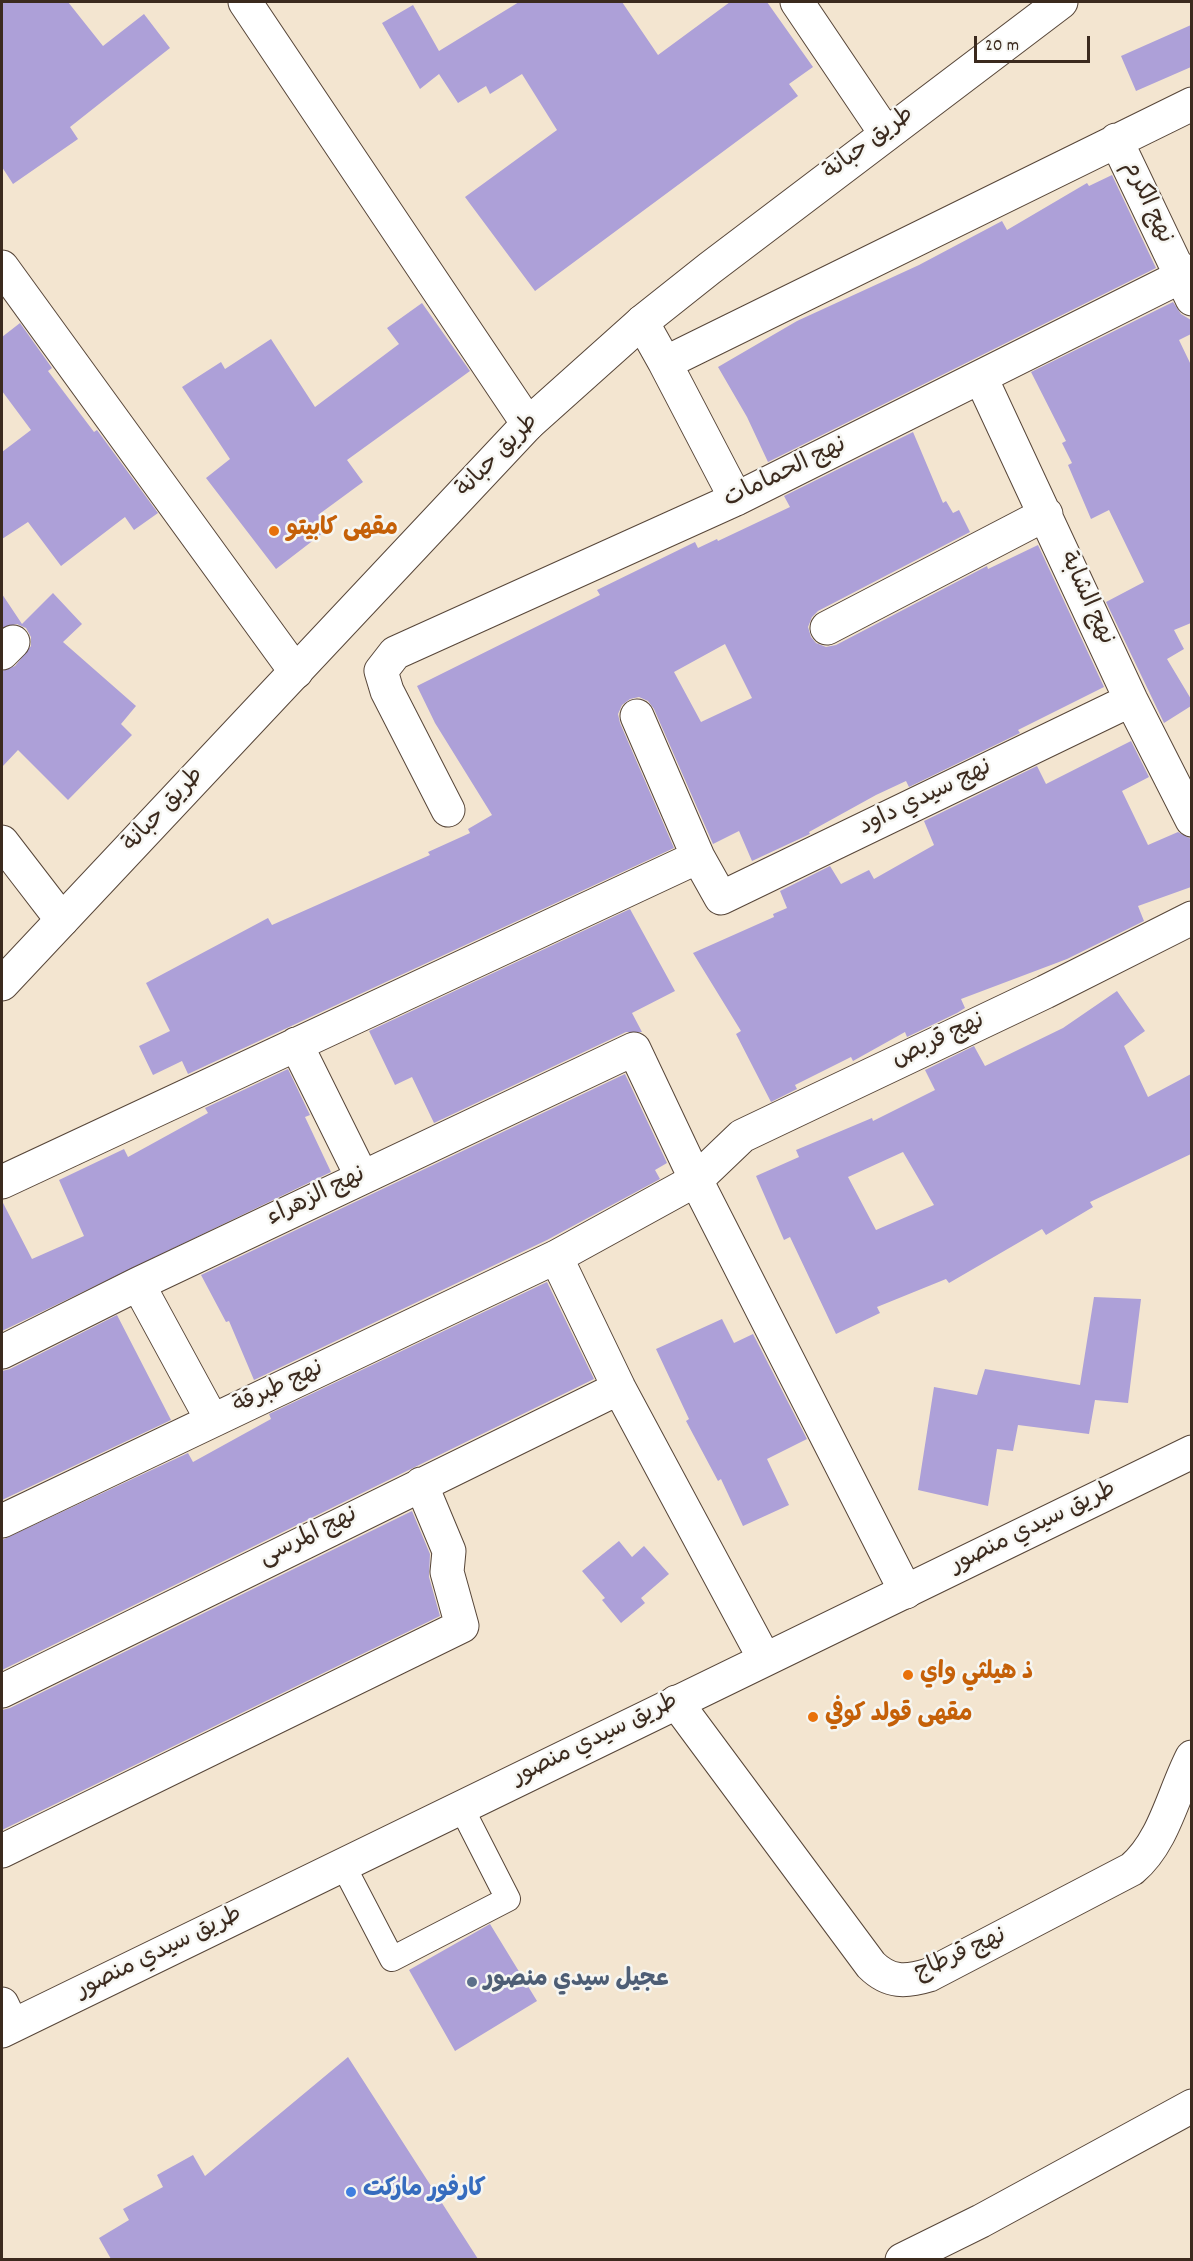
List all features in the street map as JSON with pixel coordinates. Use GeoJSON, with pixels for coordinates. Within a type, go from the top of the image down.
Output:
{"type":"FeatureCollection","features":[{"type":"Feature","properties":{"kind":"street"},"geometry":{"type":"LineString","coordinates":[[245,2],[528,424]]}},
{"type":"Feature","properties":{"kind":"street"},"geometry":{"type":"LineString","coordinates":[[797,2],[886,134]]}},
{"type":"Feature","properties":{"kind":"street","name":"طريق حبانة"},"geometry":{"type":"LineString","coordinates":[[2,984],[528,424],[642,322],[1061,2]]}},
{"type":"Feature","properties":{"kind":"street"},"geometry":{"type":"LineString","coordinates":[[665,363],[1191,104]]}},
{"type":"Feature","properties":{"kind":"street","name":"نهج الكرم"},"geometry":{"type":"LineString","coordinates":[[1116,140],[1188,282]]}},
{"type":"Feature","properties":{"kind":"street"},"geometry":{"type":"LineString","coordinates":[[2,267],[297,672]]}},
{"type":"Feature","properties":{"kind":"street","name":"نهج الحمامات"},"geometry":{"type":"LineString","coordinates":[[448,810],[387,691],[381,670],[395,653],[736,499],[981,378],[1188,282]]}},
{"type":"Feature","properties":{"kind":"street"},"geometry":{"type":"LineString","coordinates":[[642,322],[736,499]]}},
{"type":"Feature","properties":{"kind":"street","name":"نهج الشابة"},"geometry":{"type":"LineString","coordinates":[[981,378],[1131,700],[1191,820]]}},
{"type":"Feature","properties":{"kind":"street"},"geometry":{"type":"LineString","coordinates":[[826,628],[1046,514]]}},
{"type":"Feature","properties":{"kind":"street","name":"نهج سيدي داود"},"geometry":{"type":"LineString","coordinates":[[698,857],[722,898],[1131,700]]}},
{"type":"Feature","properties":{"kind":"street"},"geometry":{"type":"LineString","coordinates":[[2,1182],[698,857],[637,716]]}},
{"type":"Feature","properties":{"kind":"street"},"geometry":{"type":"LineString","coordinates":[[2,842],[62,920]]}},
{"type":"Feature","properties":{"kind":"street","name":"نهج قربص"},"geometry":{"type":"LineString","coordinates":[[556,1257],[696,1180],[742,1136],[1045,992],[1191,918]]}},
{"type":"Feature","properties":{"kind":"street"},"geometry":{"type":"LineString","coordinates":[[296,1044],[363,1176]]}},
{"type":"Feature","properties":{"kind":"street","name":"نهج الزهراء"},"geometry":{"type":"LineString","coordinates":[[2,1352],[363,1176],[634,1049],[696,1180]]}},
{"type":"Feature","properties":{"kind":"street"},"geometry":{"type":"LineString","coordinates":[[696,1180],[906,1592]]}},
{"type":"Feature","properties":{"kind":"street"},"geometry":{"type":"LineString","coordinates":[[556,1257],[618,1388],[764,1658]]}},
{"type":"Feature","properties":{"kind":"street","name":"نهج طبرقة"},"geometry":{"type":"LineString","coordinates":[[2,1521],[556,1257]]}},
{"type":"Feature","properties":{"kind":"street"},"geometry":{"type":"LineString","coordinates":[[138,1284],[212,1420]]}},
{"type":"Feature","properties":{"kind":"street","name":"نهج المرسى"},"geometry":{"type":"LineString","coordinates":[[2,1691],[618,1388]]}},
{"type":"Feature","properties":{"kind":"street","name":"طريق سيدي منصور"},"geometry":{"type":"LineString","coordinates":[[5,2020],[343,1865],[1191,1452]]}},
{"type":"Feature","properties":{"kind":"street"},"geometry":{"type":"LineString","coordinates":[[2,1851],[462,1626],[447,1572],[449,1551],[421,1484]]}},
{"type":"Feature","properties":{"kind":"street","name":"نهج قرطاج"},"geometry":{"type":"LineString","coordinates":[[676,1702],[871,1965],[881,1974],[896,1981],[929,1976],[1132,1869],[1154,1844],[1191,1757]]}},
{"type":"Feature","properties":{"kind":"street"},"geometry":{"type":"LineString","coordinates":[[902,2259],[981,2221],[1191,2106]]}},
{"type":"Feature","properties":{"kind":"lane"},"geometry":{"type":"LineString","coordinates":[[343,1865],[392,1959],[508,1899],[461,1807]]}},
{"type":"Feature","properties":{"kind":"building"},"geometry":{"type":"Polygon","coordinates":[[[2,2],[68,2],[103,46],[144,14],[170,48],[70,127],[78,139],[13,184],[2,167],[2,2]]]}},
{"type":"Feature","properties":{"kind":"building"},"geometry":{"type":"Polygon","coordinates":[[[519,2],[622,2],[658,55],[730,2],[767,2],[813,67],[789,84],[798,96],[535,291],[465,197],[557,130],[522,74],[490,94],[486,86],[458,103],[439,74],[420,89],[382,23],[413,5],[439,51],[519,2]]]}},
{"type":"Feature","properties":{"kind":"building"},"geometry":{"type":"Polygon","coordinates":[[[1191,25],[1191,67],[1136,91],[1121,56],[1191,25]]]}},
{"type":"Feature","properties":{"kind":"building"},"geometry":{"type":"Polygon","coordinates":[[[1112,175],[1156,268],[768,462],[747,417],[718,367],[797,321],[919,265],[1002,221],[1007,230],[1087,183],[1089,186],[1112,175]]]}},
{"type":"Feature","properties":{"kind":"building"},"geometry":{"type":"Polygon","coordinates":[[[1173,302],[1181,314],[1191,320],[1191,334],[1179,340],[1191,365],[1191,623],[1174,630],[1184,649],[1167,659],[1191,699],[1191,706],[1164,723],[1106,602],[1144,582],[1109,510],[1091,519],[1068,465],[1072,463],[1062,443],[1066,441],[1031,372],[1173,302]]]}},
{"type":"Feature","properties":{"kind":"building"},"geometry":{"type":"Polygon","coordinates":[[[422,303],[470,371],[347,460],[363,482],[318,515],[328,529],[276,569],[206,478],[230,459],[182,387],[221,362],[225,369],[271,339],[315,407],[399,344],[387,328],[422,303]]]}},
{"type":"Feature","properties":{"kind":"building"},"geometry":{"type":"Polygon","coordinates":[[[20,323],[52,368],[48,371],[94,432],[97,430],[158,513],[134,530],[125,517],[61,566],[28,522],[2,539],[2,452],[31,430],[2,391],[2,337],[20,323]]]}},
{"type":"Feature","properties":{"kind":"building"},"geometry":{"type":"Polygon","coordinates":[[[913,432],[943,503],[946,501],[953,513],[959,510],[970,532],[818,611],[812,617],[808,627],[811,637],[816,643],[826,647],[836,645],[987,566],[988,569],[1038,545],[1104,687],[1018,730],[1020,733],[909,787],[906,781],[876,795],[809,832],[810,834],[752,861],[739,831],[713,844],[654,709],[648,701],[639,697],[630,699],[622,705],[618,714],[620,723],[674,848],[188,1074],[182,1061],[153,1075],[139,1046],[170,1031],[146,983],[268,918],[272,925],[430,855],[428,852],[470,833],[468,829],[492,815],[435,723],[417,686],[600,595],[597,590],[695,542],[698,548],[717,539],[718,541],[790,507],[784,496],[913,432]],[[725,644],[674,672],[701,722],[752,698],[725,644]]]}},
{"type":"Feature","properties":{"kind":"building"},"geometry":{"type":"Polygon","coordinates":[[[53,593],[82,624],[63,642],[136,706],[121,724],[132,735],[68,800],[18,750],[2,767],[2,671],[15,666],[31,646],[31,637],[26,628],[17,624],[2,628],[2,594],[22,624],[53,593]]]}},
{"type":"Feature","properties":{"kind":"building"},"geometry":{"type":"Polygon","coordinates":[[[1131,741],[1149,777],[1122,791],[1148,845],[1178,832],[1191,839],[1191,887],[1138,906],[1144,921],[1067,959],[961,999],[965,1008],[957,1013],[907,1037],[905,1032],[853,1061],[851,1057],[795,1085],[797,1089],[771,1102],[736,1034],[741,1031],[693,953],[774,917],[773,914],[787,908],[780,891],[830,866],[841,884],[869,870],[874,879],[934,845],[924,821],[1037,766],[1046,784],[1131,741]]]}},
{"type":"Feature","properties":{"kind":"building"},"geometry":{"type":"Polygon","coordinates":[[[630,909],[675,991],[632,1013],[642,1032],[626,1032],[434,1123],[412,1077],[395,1085],[369,1031],[630,909]]]}},
{"type":"Feature","properties":{"kind":"building"},"geometry":{"type":"Polygon","coordinates":[[[1117,991],[1145,1031],[1124,1046],[1148,1097],[1191,1074],[1191,1154],[1090,1202],[1093,1207],[1046,1235],[1042,1229],[949,1283],[946,1279],[877,1307],[880,1313],[836,1334],[790,1237],[784,1240],[756,1176],[799,1157],[796,1150],[872,1118],[873,1121],[935,1090],[925,1070],[974,1046],[985,1066],[1063,1028],[1117,991]],[[903,1152],[848,1177],[876,1230],[934,1205],[903,1152]]]}},
{"type":"Feature","properties":{"kind":"building"},"geometry":{"type":"Polygon","coordinates":[[[288,1069],[310,1115],[305,1117],[331,1172],[2,1331],[2,1201],[32,1259],[84,1236],[59,1180],[124,1149],[128,1157],[208,1113],[205,1108],[288,1069]]]}},
{"type":"Feature","properties":{"kind":"building"},"geometry":{"type":"Polygon","coordinates":[[[625,1074],[667,1163],[655,1170],[660,1179],[547,1240],[254,1380],[229,1321],[226,1322],[201,1275],[625,1074]]]}},
{"type":"Feature","properties":{"kind":"building"},"geometry":{"type":"Polygon","coordinates":[[[547,1282],[594,1379],[2,1670],[2,1540],[188,1453],[193,1462],[271,1419],[269,1414],[547,1282]]]}},
{"type":"Feature","properties":{"kind":"building"},"geometry":{"type":"Polygon","coordinates":[[[1094,1297],[1141,1299],[1128,1403],[1095,1400],[1089,1434],[1018,1425],[1013,1451],[997,1449],[988,1506],[918,1490],[934,1387],[977,1395],[985,1369],[1080,1385],[1094,1297]]]}},
{"type":"Feature","properties":{"kind":"building"},"geometry":{"type":"Polygon","coordinates":[[[117,1315],[171,1420],[2,1500],[2,1371],[117,1315]]]}},
{"type":"Feature","properties":{"kind":"building"},"geometry":{"type":"Polygon","coordinates":[[[722,1319],[734,1343],[753,1334],[807,1439],[767,1459],[789,1505],[743,1526],[721,1479],[718,1481],[686,1421],[689,1419],[656,1349],[722,1319]]]}},
{"type":"Feature","properties":{"kind":"building"},"geometry":{"type":"Polygon","coordinates":[[[412,1511],[430,1554],[429,1577],[440,1616],[2,1830],[2,1710],[412,1511]]]}},
{"type":"Feature","properties":{"kind":"building"},"geometry":{"type":"Polygon","coordinates":[[[619,1541],[632,1557],[644,1546],[669,1574],[641,1598],[645,1603],[621,1623],[602,1600],[605,1598],[582,1571],[619,1541]]]}},
{"type":"Feature","properties":{"kind":"building"},"geometry":{"type":"Polygon","coordinates":[[[490,1924],[537,2001],[455,2051],[409,1970],[490,1924]]]}},
{"type":"Feature","properties":{"kind":"building"},"geometry":{"type":"Polygon","coordinates":[[[348,2057],[478,2259],[111,2259],[99,2238],[129,2220],[123,2209],[163,2187],[157,2175],[193,2155],[205,2176],[348,2057]]]}},
{"type":"Feature","properties":{"kind":"place","name":"مقهى كابيتو"},"geometry":{"type":"Point","coordinates":[274,531]}},
{"type":"Feature","properties":{"kind":"place","name":"ذ هيلثي واي"},"geometry":{"type":"Point","coordinates":[908,1675]}},
{"type":"Feature","properties":{"kind":"place","name":"مقهى قولد كوفي"},"geometry":{"type":"Point","coordinates":[813,1717]}},
{"type":"Feature","properties":{"kind":"place","name":"عجيل سيدي منصور"},"geometry":{"type":"Point","coordinates":[472,1982]}},
{"type":"Feature","properties":{"kind":"place","name":"كارفور ماركت"},"geometry":{"type":"Point","coordinates":[351,2192]}}]}
